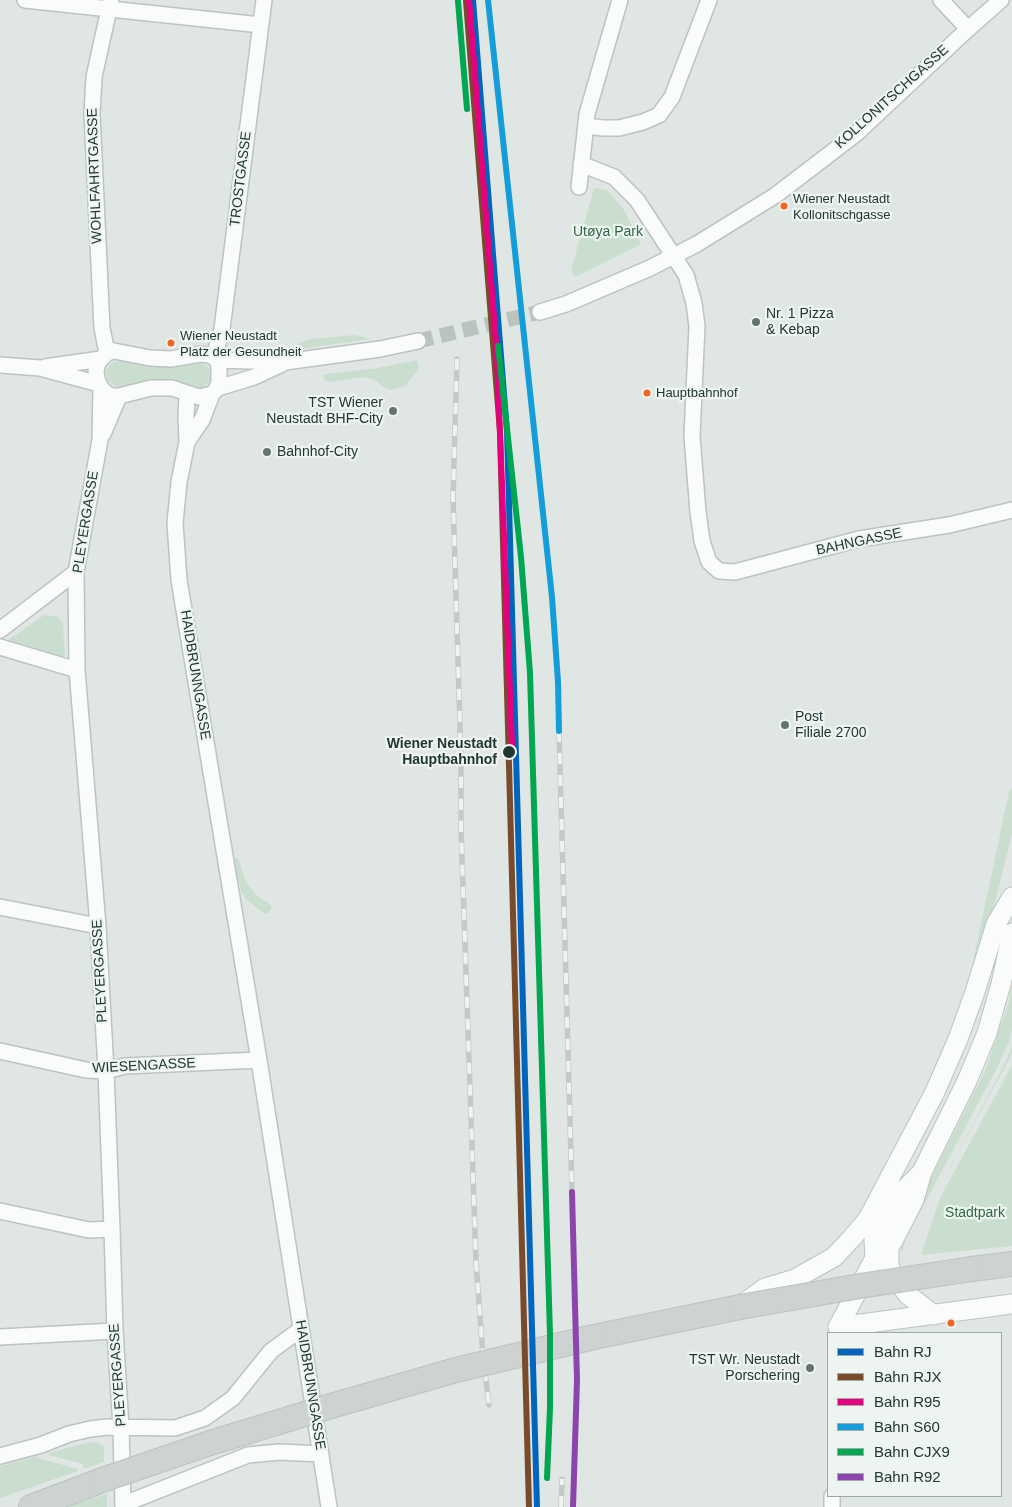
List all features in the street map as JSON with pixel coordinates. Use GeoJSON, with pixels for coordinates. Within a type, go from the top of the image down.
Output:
{"type":"FeatureCollection","features":[{"type":"Feature","properties":{"kind":"main road"},"geometry":{"type":"LineString","coordinates":[[31,1507],[105,1479],[247,1431],[456,1370],[594,1337],[740,1307],[860,1286],[1012,1264]]}},
{"type":"Feature","properties":{"kind":"street"},"geometry":{"type":"LineString","coordinates":[[24,0],[109,5],[261,25]]}},
{"type":"Feature","properties":{"kind":"street","name":"TROSTGASSE"},"geometry":{"type":"LineString","coordinates":[[215,391],[220,374],[216,359],[222,329],[264,0]]}},
{"type":"Feature","properties":{"kind":"street"},"geometry":{"type":"LineString","coordinates":[[579,187],[587,114],[620,0]]}},
{"type":"Feature","properties":{"kind":"street"},"geometry":{"type":"LineString","coordinates":[[586,126],[619,128],[659,115],[672,97],[709,0]]}},
{"type":"Feature","properties":{"kind":"street"},"geometry":{"type":"LineString","coordinates":[[940,0],[968,29]]}},
{"type":"Feature","properties":{"kind":"street","name":"KOLLONITSCHGASSE"},"geometry":{"type":"LineString","coordinates":[[540,312],[566,304],[650,268],[697,244],[776,195],[857,132],[1001,0]]}},
{"type":"Feature","properties":{"kind":"street","name":"WOHLFAHRTGASSE"},"geometry":{"type":"LineString","coordinates":[[104,356],[92,114],[94,77],[109,5]]}},
{"type":"Feature","properties":{"kind":"street"},"geometry":{"type":"LineString","coordinates":[[581,164],[614,177],[637,200],[674,256]]}},
{"type":"Feature","properties":{"kind":"street","name":"BAHNGASSE"},"geometry":{"type":"LineString","coordinates":[[674,256],[686,275],[694,303],[697,326],[692,436],[699,521],[702,541],[710,562],[719,571],[735,572],[859,539],[949,525],[1012,510]]}},
{"type":"Feature","properties":{"kind":"street"},"geometry":{"type":"LineString","coordinates":[[40,368],[122,352],[150,358],[171,358],[200,354],[210,355],[216,359],[284,362],[380,349],[418,341]]}},
{"type":"Feature","properties":{"kind":"street","name":"PLEYERGASSE"},"geometry":{"type":"LineString","coordinates":[[104,356],[96,371],[100,386],[100,440],[76,572],[77,670],[98,926],[106,1071],[114,1331],[124,1506]]}},
{"type":"Feature","properties":{"kind":"street"},"geometry":{"type":"LineString","coordinates":[[0,365],[40,368],[100,386],[107,394],[112,396],[158,388],[172,388],[199,397],[254,377],[284,362]]}},
{"type":"Feature","properties":{"kind":"street","name":"HAIDBRUNNGASSE"},"geometry":{"type":"LineString","coordinates":[[187,442],[202,420],[215,391]]}},
{"type":"Feature","properties":{"kind":"street","name":"HAIDBRUNNGASSE"},"geometry":{"type":"LineString","coordinates":[[187,394],[187,442],[179,482],[175,523],[177,564],[260,1060],[329,1507]]}},
{"type":"Feature","properties":{"kind":"street","name":"PLEYERGASSE"},"geometry":{"type":"LineString","coordinates":[[100,440],[119,396]]}},
{"type":"Feature","properties":{"kind":"street"},"geometry":{"type":"LineString","coordinates":[[0,630],[76,572]]}},
{"type":"Feature","properties":{"kind":"street"},"geometry":{"type":"LineString","coordinates":[[0,647],[77,670]]}},
{"type":"Feature","properties":{"kind":"street"},"geometry":{"type":"LineString","coordinates":[[740,1307],[766,1288],[796,1279],[834,1257],[868,1219],[934,1092],[958,1039],[996,924],[1012,897]]}},
{"type":"Feature","properties":{"kind":"street"},"geometry":{"type":"LineString","coordinates":[[0,907],[98,926]]}},
{"type":"Feature","properties":{"kind":"street"},"geometry":{"type":"LineString","coordinates":[[838,1330],[914,1200],[922,1172],[967,1081],[987,1033],[1001,984],[1012,933]]}},
{"type":"Feature","properties":{"kind":"street","name":"WIESENGASSE"},"geometry":{"type":"LineString","coordinates":[[0,1051],[86,1070],[106,1071],[126,1066],[260,1060]]}},
{"type":"Feature","properties":{"kind":"street"},"geometry":{"type":"LineString","coordinates":[[0,1211],[89,1230],[112,1229]]}},
{"type":"Feature","properties":{"kind":"street"},"geometry":{"type":"LineString","coordinates":[[882,1253],[894,1277],[908,1295],[934,1315]]}},
{"type":"Feature","properties":{"kind":"street"},"geometry":{"type":"LineString","coordinates":[[838,1330],[1012,1304]]}},
{"type":"Feature","properties":{"kind":"street"},"geometry":{"type":"LineString","coordinates":[[0,1456],[42,1445],[70,1434],[90,1429],[175,1428],[206,1418],[233,1398],[271,1352],[301,1329]]}},
{"type":"Feature","properties":{"kind":"street"},"geometry":{"type":"LineString","coordinates":[[0,1337],[114,1331]]}},
{"type":"Feature","properties":{"kind":"street"},"geometry":{"type":"LineString","coordinates":[[124,1506],[248,1455],[279,1452],[321,1454]]}},
{"type":"Feature","properties":{"kind":"green space","name":"Utøya Park"},"geometry":{"type":"Polygon","coordinates":[[[594,188],[607,190],[624,210],[641,244],[575,277],[571,270],[594,188]]]}},
{"type":"Feature","properties":{"kind":"green space"},"geometry":{"type":"Polygon","coordinates":[[[355,335],[371,339],[285,351],[310,339],[355,335]]]}},
{"type":"Feature","properties":{"kind":"green space"},"geometry":{"type":"Polygon","coordinates":[[[119,360],[153,367],[201,363],[209,367],[212,376],[210,381],[203,387],[170,380],[152,380],[120,387],[108,381],[106,371],[110,364],[119,360]]]}},
{"type":"Feature","properties":{"kind":"green space"},"geometry":{"type":"Polygon","coordinates":[[[417,360],[417,363],[419,363],[417,371],[405,386],[391,390],[383,387],[375,380],[364,377],[330,382],[324,380],[323,376],[326,374],[378,368],[417,360]]]}},
{"type":"Feature","properties":{"kind":"green space"},"geometry":{"type":"Polygon","coordinates":[[[44,615],[58,617],[63,623],[65,660],[7,641],[44,615]]]}},
{"type":"Feature","properties":{"kind":"green space"},"geometry":{"type":"Polygon","coordinates":[[[1012,789],[1012,834],[984,947],[974,978],[971,971],[1009,792],[1012,789]]]}},
{"type":"Feature","properties":{"kind":"green space"},"geometry":{"type":"Polygon","coordinates":[[[234,858],[238,858],[246,882],[256,895],[271,905],[272,908],[269,912],[265,914],[247,900],[241,892],[234,858]]]}},
{"type":"Feature","properties":{"kind":"green space"},"geometry":{"type":"Polygon","coordinates":[[[1012,986],[1012,1030],[1009,1042],[996,1070],[906,1238],[902,1253],[900,1247],[905,1230],[985,1071],[1008,1005],[1012,986]]]}},
{"type":"Feature","properties":{"kind":"green space"},"geometry":{"type":"Polygon","coordinates":[[[1012,1047],[1012,1054],[947,1173],[1001,1071],[1012,1047]]]}},
{"type":"Feature","properties":{"kind":"green space","name":"Stadtpark"},"geometry":{"type":"Polygon","coordinates":[[[1012,1065],[1012,1246],[921,1255],[940,1198],[1012,1065]]]}},
{"type":"Feature","properties":{"kind":"green space"},"geometry":{"type":"Polygon","coordinates":[[[90,1442],[99,1443],[104,1447],[104,1462],[84,1469],[83,1464],[49,1455],[49,1453],[90,1442]]]}},
{"type":"Feature","properties":{"kind":"green space"},"geometry":{"type":"Polygon","coordinates":[[[37,1456],[41,1459],[78,1469],[78,1471],[0,1498],[0,1466],[37,1456]]]}},
{"type":"Feature","properties":{"kind":"green space"},"geometry":{"type":"Polygon","coordinates":[[[107,1494],[107,1507],[64,1507],[107,1494]]]}},
{"type":"Feature","properties":{"kind":"tunnel"},"geometry":{"type":"LineString","coordinates":[[418,341],[540,312]]}},
{"type":"Feature","properties":{"kind":"railway"},"geometry":{"type":"LineString","coordinates":[[457,359],[453,498],[461,758],[461,829],[476,1262],[483,1356],[489,1405]]}},
{"type":"Feature","properties":{"kind":"railway"},"geometry":{"type":"LineString","coordinates":[[559,731],[572,1192]]}},
{"type":"Feature","properties":{"kind":"railway"},"geometry":{"type":"LineString","coordinates":[[561,1507],[562,1479]]}},
{"type":"Feature","properties":{"kind":"rail line","name":"R95"},"geometry":{"type":"LineString","coordinates":[[469,0],[497,356],[512,745]]}},
{"type":"Feature","properties":{"kind":"rail line","name":"RJ"},"geometry":{"type":"LineString","coordinates":[[473,0],[507,432],[537,1507]]}},
{"type":"Feature","properties":{"kind":"rail line","name":"S60"},"geometry":{"type":"LineString","coordinates":[[488,0],[552,597],[558,682],[559,731]]}},
{"type":"Feature","properties":{"kind":"rail line","name":"CJX9"},"geometry":{"type":"LineString","coordinates":[[458,1],[467,109]]}},
{"type":"Feature","properties":{"kind":"rail line","name":"RJX"},"geometry":{"type":"LineString","coordinates":[[466,1],[500,432],[529,1507]]}},
{"type":"Feature","properties":{"kind":"rail line","name":"CJX9"},"geometry":{"type":"LineString","coordinates":[[498,346],[521,557],[530,673],[550,1334],[550,1408],[547,1478]]}},
{"type":"Feature","properties":{"kind":"rail line","name":"R92"},"geometry":{"type":"LineString","coordinates":[[572,1192],[577,1380],[573,1507]]}},
{"type":"Feature","properties":{"kind":"place","name":"Wiener Neustadt Kollonitschgasse"},"geometry":{"type":"Point","coordinates":[784,206]}},
{"type":"Feature","properties":{"kind":"place","name":"Nr. 1 Pizza & Kebap"},"geometry":{"type":"Point","coordinates":[756,322]}},
{"type":"Feature","properties":{"kind":"place","name":"Wiener Neustadt Platz der Gesundheit"},"geometry":{"type":"Point","coordinates":[171,343]}},
{"type":"Feature","properties":{"kind":"place","name":"Hauptbahnhof"},"geometry":{"type":"Point","coordinates":[647,393]}},
{"type":"Feature","properties":{"kind":"place","name":"TST Wiener Neustadt BHF-City"},"geometry":{"type":"Point","coordinates":[393,411]}},
{"type":"Feature","properties":{"kind":"place","name":"Bahnhof-City"},"geometry":{"type":"Point","coordinates":[267,452]}},
{"type":"Feature","properties":{"kind":"place","name":"Post Filiale 2700"},"geometry":{"type":"Point","coordinates":[785,725]}},
{"type":"Feature","properties":{"kind":"place","name":"Wiener Neustadt Hauptbahnhof"},"geometry":{"type":"Point","coordinates":[509,752]}},
{"type":"Feature","properties":{"kind":"place","name":"TST Wr. Neustadt Porschering"},"geometry":{"type":"Point","coordinates":[810,1368]}}]}
